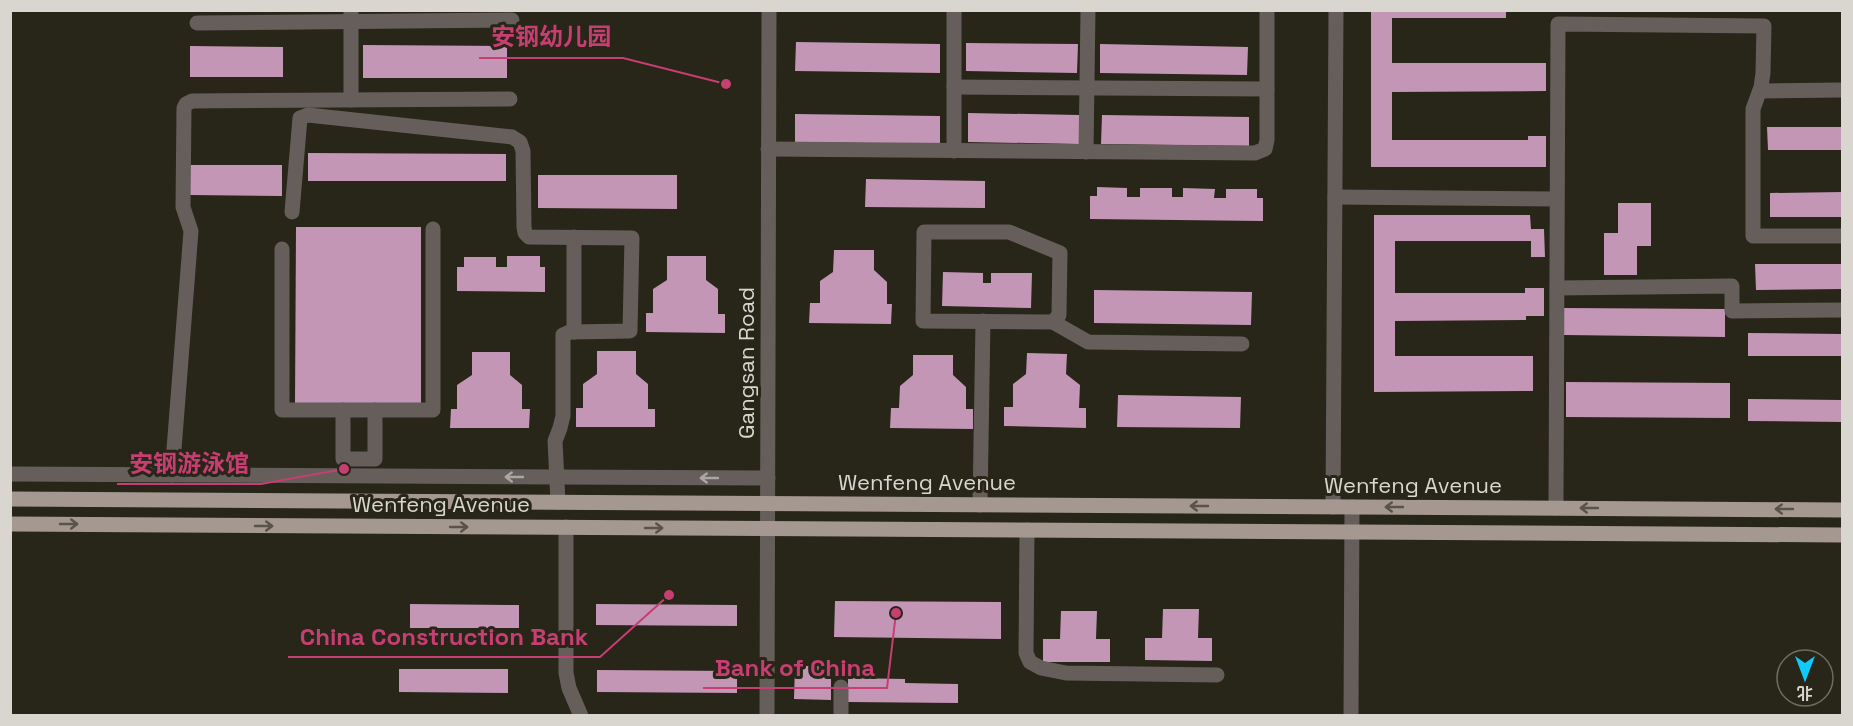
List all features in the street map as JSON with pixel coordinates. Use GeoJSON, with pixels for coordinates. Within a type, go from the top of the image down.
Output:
{"type":"FeatureCollection","features":[{"type":"Feature","properties":{"kind":"main road","name":"Wenfeng Avenue"},"geometry":{"type":"LineString","coordinates":[[10,499],[1842,510]]}},
{"type":"Feature","properties":{"kind":"main road","name":"Wenfeng Avenue"},"geometry":{"type":"LineString","coordinates":[[10,524],[1842,534]]}},
{"type":"Feature","properties":{"kind":"street","name":"Gangsan Road"},"geometry":{"type":"LineString","coordinates":[[767,716],[769,10]]}},
{"type":"Feature","properties":{"kind":"street"},"geometry":{"type":"LineString","coordinates":[[954,10],[954,151]]}},
{"type":"Feature","properties":{"kind":"street"},"geometry":{"type":"LineString","coordinates":[[1086,152],[1088,10]]}},
{"type":"Feature","properties":{"kind":"street"},"geometry":{"type":"LineString","coordinates":[[768,149],[1255,153],[1265,149],[1267,140],[1267,10]]}},
{"type":"Feature","properties":{"kind":"street"},"geometry":{"type":"LineString","coordinates":[[1333,507],[1336,10]]}},
{"type":"Feature","properties":{"kind":"street"},"geometry":{"type":"LineString","coordinates":[[197,23],[351,16],[512,20]]}},
{"type":"Feature","properties":{"kind":"street"},"geometry":{"type":"LineString","coordinates":[[351,16],[351,100]]}},
{"type":"Feature","properties":{"kind":"street"},"geometry":{"type":"LineString","coordinates":[[1556,508],[1558,24],[1764,26],[1763,73],[1760,91],[1753,109],[1753,237],[1842,236]]}},
{"type":"Feature","properties":{"kind":"street"},"geometry":{"type":"LineString","coordinates":[[954,87],[1267,89]]}},
{"type":"Feature","properties":{"kind":"street"},"geometry":{"type":"LineString","coordinates":[[1760,91],[1842,90]]}},
{"type":"Feature","properties":{"kind":"street"},"geometry":{"type":"LineString","coordinates":[[172,475],[191,231],[183,207],[184,108],[186,104],[192,101],[510,99]]}},
{"type":"Feature","properties":{"kind":"street"},"geometry":{"type":"LineString","coordinates":[[292,212],[300,118],[308,115],[512,137],[520,142],[523,151],[525,233],[530,237],[632,238],[630,331],[574,332],[563,335],[563,416],[555,441],[558,502]]}},
{"type":"Feature","properties":{"kind":"street"},"geometry":{"type":"LineString","coordinates":[[1335,198],[1557,199]]}},
{"type":"Feature","properties":{"kind":"street"},"geometry":{"type":"LineString","coordinates":[[282,249],[282,410],[433,411],[433,229]]}},
{"type":"Feature","properties":{"kind":"street"},"geometry":{"type":"LineString","coordinates":[[1053,322],[1059,315],[1060,253],[1009,232],[924,232],[923,321],[1053,322],[1088,342],[1242,344]]}},
{"type":"Feature","properties":{"kind":"street"},"geometry":{"type":"LineString","coordinates":[[574,237],[574,332]]}},
{"type":"Feature","properties":{"kind":"street"},"geometry":{"type":"LineString","coordinates":[[1557,288],[1732,286],[1732,311],[1842,310]]}},
{"type":"Feature","properties":{"kind":"street"},"geometry":{"type":"LineString","coordinates":[[980,505],[983,321]]}},
{"type":"Feature","properties":{"kind":"street"},"geometry":{"type":"LineString","coordinates":[[343,410],[343,459],[375,459],[375,410]]}},
{"type":"Feature","properties":{"kind":"street"},"geometry":{"type":"LineString","coordinates":[[359,459],[359,501]]}},
{"type":"Feature","properties":{"kind":"street"},"geometry":{"type":"LineString","coordinates":[[10,474],[768,478]]}},
{"type":"Feature","properties":{"kind":"street"},"geometry":{"type":"LineString","coordinates":[[1351,716],[1352,507]]}},
{"type":"Feature","properties":{"kind":"street"},"geometry":{"type":"LineString","coordinates":[[566,527],[566,673],[580,716]]}},
{"type":"Feature","properties":{"kind":"street"},"geometry":{"type":"LineString","coordinates":[[1027,530],[1026,653],[1030,662],[1041,668],[1066,674],[1217,675]]}},
{"type":"Feature","properties":{"kind":"street"},"geometry":{"type":"LineString","coordinates":[[841,687],[841,716]]}},
{"type":"Feature","properties":{"kind":"building"},"geometry":{"type":"Polygon","coordinates":[[[1371,10],[1506,10],[1506,18],[1392,18],[1392,63],[1546,63],[1546,91],[1392,92],[1392,140],[1528,140],[1528,136],[1546,136],[1546,167],[1371,167],[1371,10]]]}},
{"type":"Feature","properties":{"kind":"building"},"geometry":{"type":"Polygon","coordinates":[[[796,42],[940,44],[940,73],[795,71],[796,42]]]}},
{"type":"Feature","properties":{"kind":"building"},"geometry":{"type":"Polygon","coordinates":[[[966,43],[1078,44],[1077,73],[966,71],[966,43]]]}},
{"type":"Feature","properties":{"kind":"building"},"geometry":{"type":"Polygon","coordinates":[[[1100,44],[1248,47],[1247,75],[1100,73],[1100,44]]]}},
{"type":"Feature","properties":{"kind":"building"},"geometry":{"type":"Polygon","coordinates":[[[363,45],[507,46],[507,78],[363,78],[363,45]]]}},
{"type":"Feature","properties":{"kind":"building"},"geometry":{"type":"Polygon","coordinates":[[[190,46],[283,47],[283,77],[190,77],[190,46]]]}},
{"type":"Feature","properties":{"kind":"building"},"geometry":{"type":"Polygon","coordinates":[[[968,113],[1079,115],[1079,144],[968,142],[968,113]]]}},
{"type":"Feature","properties":{"kind":"building"},"geometry":{"type":"Polygon","coordinates":[[[795,114],[940,116],[940,144],[795,142],[795,114]]]}},
{"type":"Feature","properties":{"kind":"building"},"geometry":{"type":"Polygon","coordinates":[[[1102,115],[1249,117],[1249,146],[1101,144],[1102,115]]]}},
{"type":"Feature","properties":{"kind":"building"},"geometry":{"type":"Polygon","coordinates":[[[1767,127],[1842,127],[1842,150],[1768,150],[1767,127]]]}},
{"type":"Feature","properties":{"kind":"building"},"geometry":{"type":"Polygon","coordinates":[[[308,153],[506,154],[506,181],[308,181],[308,153]]]}},
{"type":"Feature","properties":{"kind":"building"},"geometry":{"type":"Polygon","coordinates":[[[190,165],[282,165],[282,196],[190,195],[190,165]]]}},
{"type":"Feature","properties":{"kind":"building"},"geometry":{"type":"Polygon","coordinates":[[[538,175],[677,175],[677,209],[538,208],[538,175]]]}},
{"type":"Feature","properties":{"kind":"building"},"geometry":{"type":"Polygon","coordinates":[[[866,179],[985,181],[985,208],[865,207],[866,179]]]}},
{"type":"Feature","properties":{"kind":"building"},"geometry":{"type":"Polygon","coordinates":[[[1097,187],[1127,188],[1127,197],[1140,197],[1140,188],[1172,188],[1172,197],[1183,197],[1183,188],[1215,189],[1214,198],[1226,198],[1226,189],[1257,189],[1257,198],[1263,198],[1263,221],[1090,219],[1090,196],[1097,196],[1097,187]]]}},
{"type":"Feature","properties":{"kind":"building"},"geometry":{"type":"Polygon","coordinates":[[[1842,192],[1842,217],[1770,217],[1770,193],[1842,192]]]}},
{"type":"Feature","properties":{"kind":"building"},"geometry":{"type":"Polygon","coordinates":[[[1618,203],[1651,203],[1651,246],[1637,246],[1637,275],[1604,275],[1604,233],[1618,233],[1618,203]]]}},
{"type":"Feature","properties":{"kind":"building"},"geometry":{"type":"Polygon","coordinates":[[[1374,215],[1530,215],[1531,229],[1544,229],[1545,257],[1531,257],[1531,241],[1395,241],[1395,293],[1525,293],[1525,288],[1544,288],[1544,316],[1526,316],[1526,320],[1395,321],[1395,356],[1533,356],[1533,391],[1374,392],[1374,215]]]}},
{"type":"Feature","properties":{"kind":"building"},"geometry":{"type":"Polygon","coordinates":[[[296,227],[421,227],[421,406],[295,406],[296,227]]]}},
{"type":"Feature","properties":{"kind":"building"},"geometry":{"type":"Polygon","coordinates":[[[834,250],[874,250],[874,270],[887,282],[887,304],[892,304],[891,324],[809,323],[810,303],[820,303],[820,281],[833,272],[834,250]]]}},
{"type":"Feature","properties":{"kind":"building"},"geometry":{"type":"Polygon","coordinates":[[[507,256],[540,256],[540,267],[545,267],[545,292],[457,291],[457,267],[464,267],[464,257],[496,257],[496,267],[507,267],[507,256]]]}},
{"type":"Feature","properties":{"kind":"building"},"geometry":{"type":"Polygon","coordinates":[[[667,256],[706,256],[706,280],[718,289],[718,314],[725,314],[725,333],[646,332],[646,313],[653,313],[653,289],[667,280],[667,256]]]}},
{"type":"Feature","properties":{"kind":"building"},"geometry":{"type":"Polygon","coordinates":[[[1755,264],[1842,264],[1842,289],[1756,290],[1755,264]]]}},
{"type":"Feature","properties":{"kind":"building"},"geometry":{"type":"Polygon","coordinates":[[[943,272],[983,273],[983,283],[991,283],[991,273],[1032,273],[1031,308],[942,306],[943,272]]]}},
{"type":"Feature","properties":{"kind":"building"},"geometry":{"type":"Polygon","coordinates":[[[1094,290],[1252,292],[1251,325],[1094,323],[1094,290]]]}},
{"type":"Feature","properties":{"kind":"building"},"geometry":{"type":"Polygon","coordinates":[[[1564,308],[1725,309],[1725,337],[1564,335],[1564,308]]]}},
{"type":"Feature","properties":{"kind":"building"},"geometry":{"type":"Polygon","coordinates":[[[1748,333],[1842,334],[1842,356],[1748,356],[1748,333]]]}},
{"type":"Feature","properties":{"kind":"building"},"geometry":{"type":"Polygon","coordinates":[[[597,351],[636,351],[636,374],[648,384],[648,409],[655,409],[655,427],[576,427],[576,408],[583,408],[583,384],[597,374],[597,351]]]}},
{"type":"Feature","properties":{"kind":"building"},"geometry":{"type":"Polygon","coordinates":[[[472,352],[510,352],[510,375],[522,385],[522,409],[530,409],[529,428],[450,428],[451,409],[457,409],[457,385],[472,375],[472,352]]]}},
{"type":"Feature","properties":{"kind":"building"},"geometry":{"type":"Polygon","coordinates":[[[1027,353],[1067,354],[1066,374],[1080,385],[1079,408],[1086,408],[1086,428],[1004,426],[1004,407],[1013,407],[1013,384],[1026,374],[1027,353]]]}},
{"type":"Feature","properties":{"kind":"building"},"geometry":{"type":"Polygon","coordinates":[[[913,355],[953,355],[953,375],[966,387],[966,409],[973,409],[973,429],[890,428],[891,408],[899,408],[900,386],[913,375],[913,355]]]}},
{"type":"Feature","properties":{"kind":"building"},"geometry":{"type":"Polygon","coordinates":[[[1566,382],[1730,383],[1730,418],[1566,417],[1566,382]]]}},
{"type":"Feature","properties":{"kind":"building"},"geometry":{"type":"Polygon","coordinates":[[[1118,395],[1241,397],[1240,428],[1117,427],[1118,395]]]}},
{"type":"Feature","properties":{"kind":"building"},"geometry":{"type":"Polygon","coordinates":[[[1748,399],[1842,400],[1842,422],[1748,421],[1748,399]]]}},
{"type":"Feature","properties":{"kind":"building"},"geometry":{"type":"Polygon","coordinates":[[[835,601],[1001,602],[1001,639],[834,637],[835,601]]]}},
{"type":"Feature","properties":{"kind":"building"},"geometry":{"type":"Polygon","coordinates":[[[410,604],[519,605],[519,628],[410,628],[410,604]]]}},
{"type":"Feature","properties":{"kind":"building"},"geometry":{"type":"Polygon","coordinates":[[[596,604],[737,605],[737,626],[596,625],[596,604]]]}},
{"type":"Feature","properties":{"kind":"building"},"geometry":{"type":"Polygon","coordinates":[[[1163,609],[1199,609],[1198,638],[1212,638],[1212,661],[1145,660],[1145,638],[1162,638],[1163,609]]]}},
{"type":"Feature","properties":{"kind":"building"},"geometry":{"type":"Polygon","coordinates":[[[1061,611],[1097,611],[1096,639],[1110,639],[1110,662],[1043,662],[1043,639],[1060,639],[1061,611]]]}},
{"type":"Feature","properties":{"kind":"building"},"geometry":{"type":"Polygon","coordinates":[[[795,666],[831,666],[831,700],[794,699],[795,666]]]}},
{"type":"Feature","properties":{"kind":"building"},"geometry":{"type":"Polygon","coordinates":[[[399,669],[508,669],[508,693],[399,692],[399,669]]]}},
{"type":"Feature","properties":{"kind":"building"},"geometry":{"type":"Polygon","coordinates":[[[597,670],[737,671],[737,693],[597,692],[597,670]]]}},
{"type":"Feature","properties":{"kind":"building"},"geometry":{"type":"Polygon","coordinates":[[[848,678],[905,679],[905,683],[958,684],[958,703],[848,702],[848,678]]]}},
{"type":"Feature","properties":{"kind":"place","name":"安钢幼儿园"},"geometry":{"type":"Point","coordinates":[726,84]}},
{"type":"Feature","properties":{"kind":"place","name":"安钢游泳馆"},"geometry":{"type":"Point","coordinates":[344,469]}},
{"type":"Feature","properties":{"kind":"place","name":"China Construction Bank"},"geometry":{"type":"Point","coordinates":[669,595]}},
{"type":"Feature","properties":{"kind":"place","name":"Bank of China"},"geometry":{"type":"Point","coordinates":[896,613]}}]}
